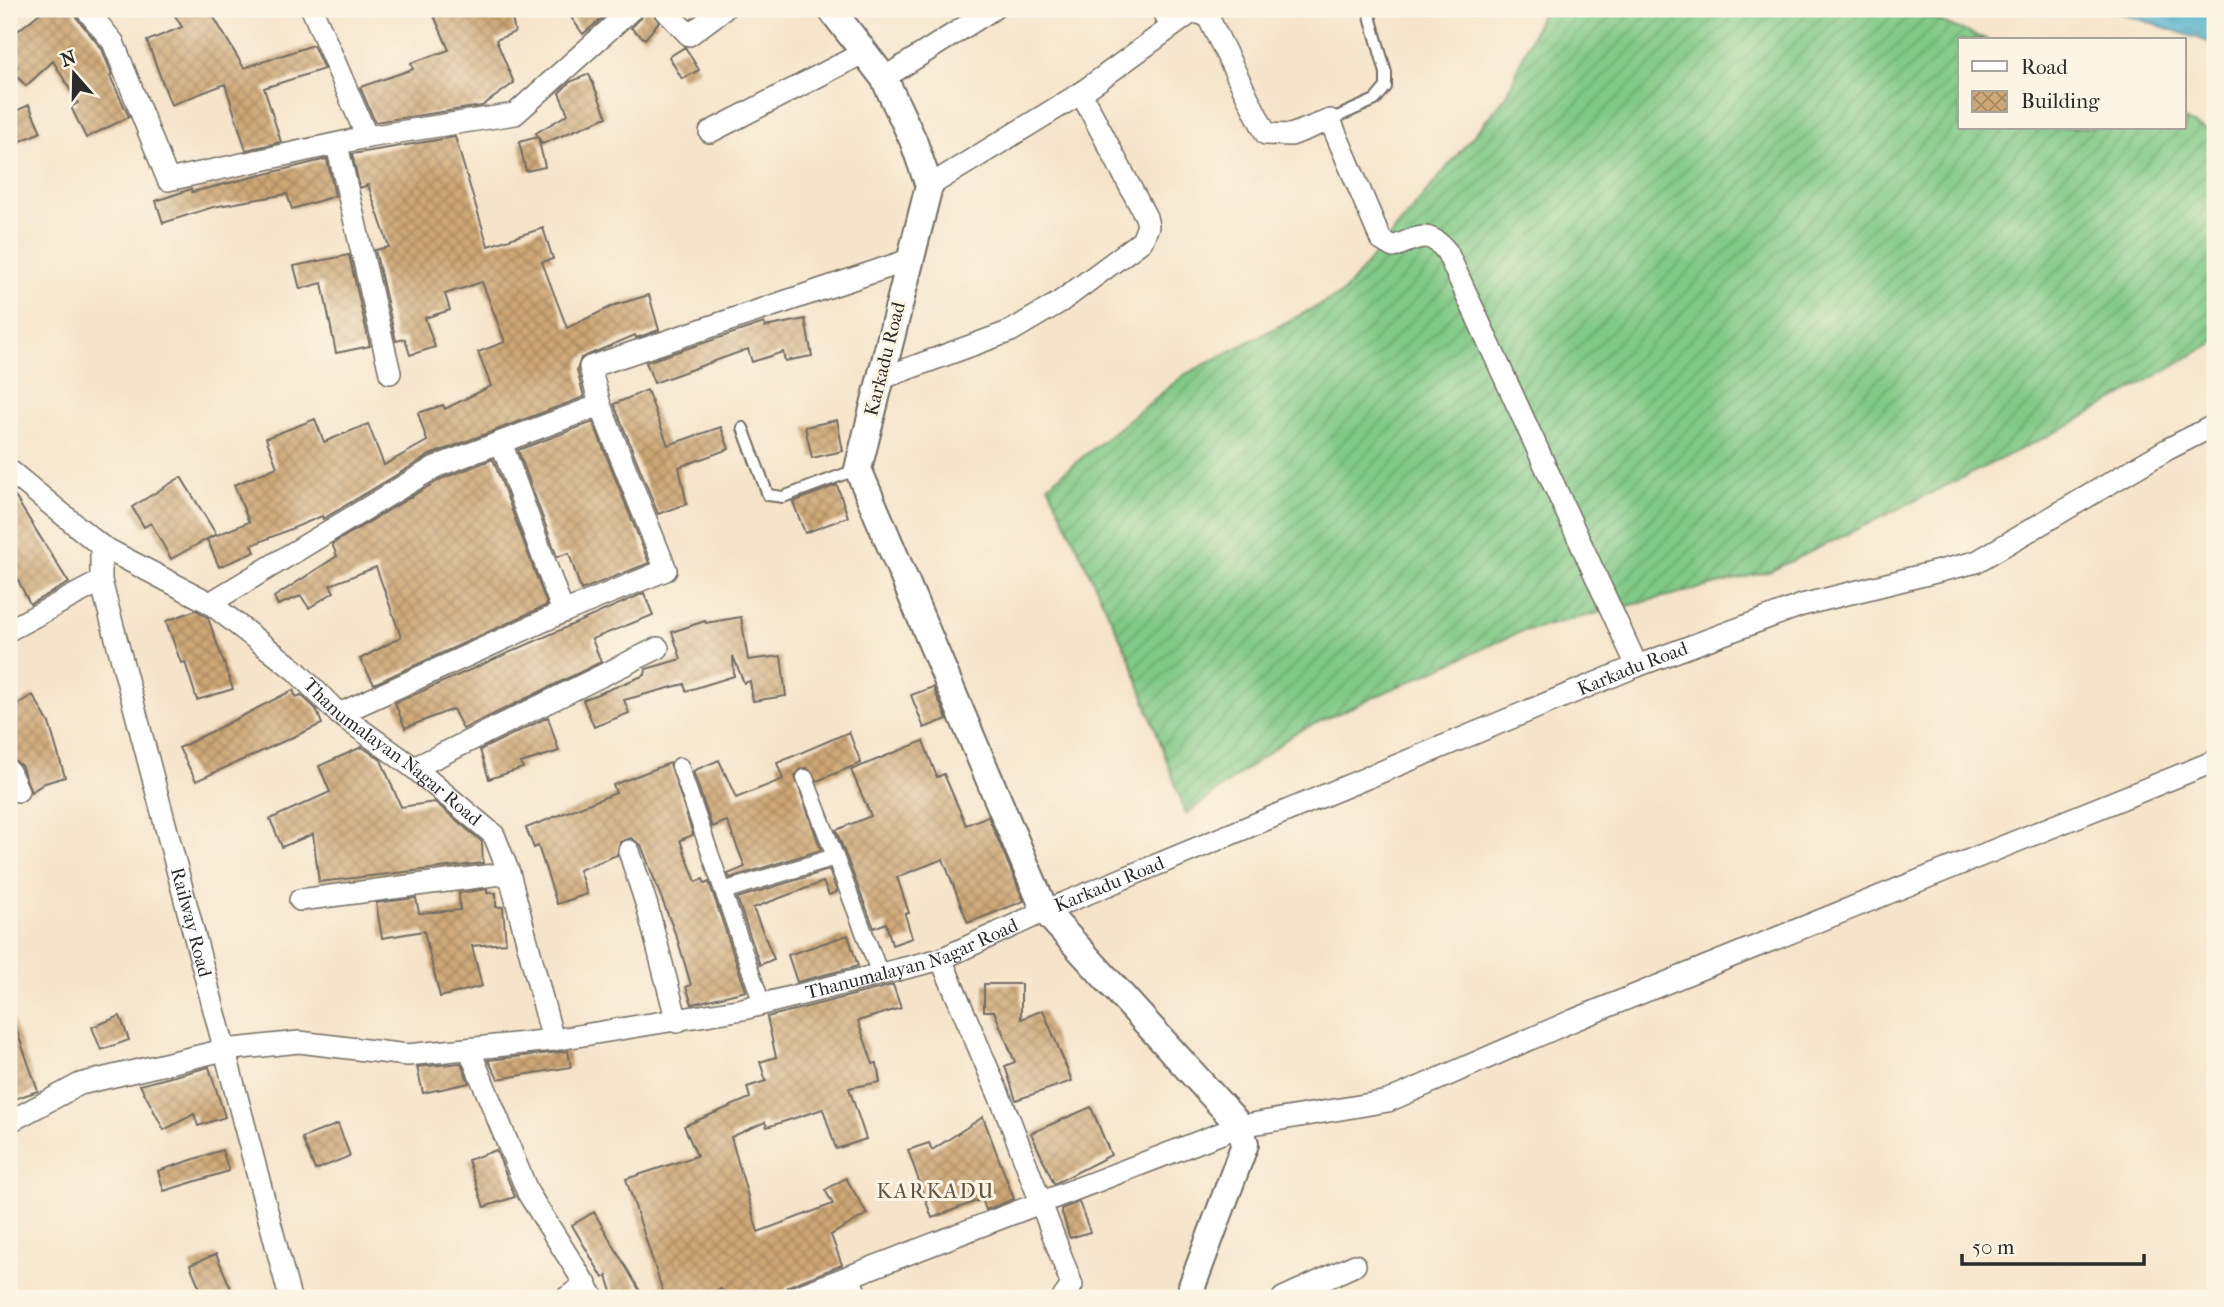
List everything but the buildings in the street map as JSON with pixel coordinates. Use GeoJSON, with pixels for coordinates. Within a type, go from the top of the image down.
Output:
{"type":"FeatureCollection","features":[{"type":"Feature","properties":{"kind":"street"},"geometry":{"type":"LineString","coordinates":[[86,9],[113,42],[168,180],[367,137],[515,114],[632,9]]}},
{"type":"Feature","properties":{"kind":"street"},"geometry":{"type":"LineString","coordinates":[[312,9],[367,137]]}},
{"type":"Feature","properties":{"kind":"street"},"geometry":{"type":"LineString","coordinates":[[664,9],[689,35],[724,9]]}},
{"type":"Feature","properties":{"kind":"street"},"geometry":{"type":"LineString","coordinates":[[831,9],[884,78],[913,140],[929,186],[1081,93],[1192,12],[1208,15],[1266,134],[1291,135],[1330,121],[1381,240],[1393,247],[1424,236],[1433,237],[1447,252],[1637,666]]}},
{"type":"Feature","properties":{"kind":"street"},"geometry":{"type":"LineString","coordinates":[[884,78],[993,9]]}},
{"type":"Feature","properties":{"kind":"street"},"geometry":{"type":"LineString","coordinates":[[710,132],[865,52]]}},
{"type":"Feature","properties":{"kind":"street"},"geometry":{"type":"LineString","coordinates":[[880,379],[1011,331],[1060,302],[1142,241],[1148,226],[1146,217],[1081,93]]}},
{"type":"Feature","properties":{"kind":"street"},"geometry":{"type":"LineString","coordinates":[[337,145],[390,373]]}},
{"type":"Feature","properties":{"kind":"street","name":"Karkadu Road"},"geometry":{"type":"LineString","coordinates":[[929,186],[858,469],[1045,911],[1240,1126]]}},
{"type":"Feature","properties":{"kind":"street"},"geometry":{"type":"LineString","coordinates":[[339,714],[563,612],[666,570],[600,405],[590,367],[909,260]]}},
{"type":"Feature","properties":{"kind":"street"},"geometry":{"type":"LineString","coordinates":[[210,603],[435,467],[600,405]]}},
{"type":"Feature","properties":{"kind":"street","name":"Karkadu Road"},"geometry":{"type":"LineString","coordinates":[[1045,911],[1637,666],[1802,605],[1976,562],[2168,449],[2215,425]]}},
{"type":"Feature","properties":{"kind":"street"},"geometry":{"type":"LineString","coordinates":[[501,442],[563,612]]}},
{"type":"Feature","properties":{"kind":"street","name":"Thanumalayan Nagar Road"},"geometry":{"type":"LineString","coordinates":[[9,470],[101,546],[210,603],[295,670],[339,714],[414,768],[494,835],[509,873],[552,1040],[677,1022],[762,1004],[941,959],[1045,911]]}},
{"type":"Feature","properties":{"kind":"street","name":"Railway Road"},"geometry":{"type":"LineString","coordinates":[[101,546],[102,581],[290,1298]]}},
{"type":"Feature","properties":{"kind":"street"},"geometry":{"type":"LineString","coordinates":[[9,630],[102,581]]}},
{"type":"Feature","properties":{"kind":"street"},"geometry":{"type":"LineString","coordinates":[[414,768],[657,648]]}},
{"type":"Feature","properties":{"kind":"street"},"geometry":{"type":"LineString","coordinates":[[793,1298],[1041,1205],[1240,1126],[1388,1101],[1574,1020],[2215,761]]}},
{"type":"Feature","properties":{"kind":"street"},"geometry":{"type":"LineString","coordinates":[[680,766],[762,1004]]}},
{"type":"Feature","properties":{"kind":"street"},"geometry":{"type":"LineString","coordinates":[[9,771],[18,791]]}},
{"type":"Feature","properties":{"kind":"street"},"geometry":{"type":"LineString","coordinates":[[805,778],[880,974]]}},
{"type":"Feature","properties":{"kind":"street"},"geometry":{"type":"LineString","coordinates":[[629,851],[647,906],[677,1022]]}},
{"type":"Feature","properties":{"kind":"street"},"geometry":{"type":"LineString","coordinates":[[723,891],[835,857]]}},
{"type":"Feature","properties":{"kind":"street"},"geometry":{"type":"LineString","coordinates":[[300,900],[509,873]]}},
{"type":"Feature","properties":{"kind":"street"},"geometry":{"type":"LineString","coordinates":[[941,959],[1010,1121],[1072,1285],[1063,1298]]}},
{"type":"Feature","properties":{"kind":"street"},"geometry":{"type":"LineString","coordinates":[[9,1122],[80,1084],[224,1050],[299,1042],[407,1055],[470,1051],[552,1040]]}},
{"type":"Feature","properties":{"kind":"street"},"geometry":{"type":"LineString","coordinates":[[470,1051],[528,1193],[590,1291],[566,1298]]}},
{"type":"Feature","properties":{"kind":"street"},"geometry":{"type":"LineString","coordinates":[[1193,1298],[1192,1286],[1245,1144],[1240,1126]]}},
{"type":"Feature","properties":{"kind":"street"},"geometry":{"type":"LineString","coordinates":[[1283,1298],[1355,1265]]}},
{"type":"Feature","properties":{"kind":"street"},"geometry":{"type":"LineString","coordinates":[[849,1276],[857,1298]]}},
{"type":"Feature","properties":{"kind":"lane"},"geometry":{"type":"LineString","coordinates":[[1157,9],[1167,32]]}},
{"type":"Feature","properties":{"kind":"lane"},"geometry":{"type":"LineString","coordinates":[[1330,121],[1375,100],[1386,87],[1386,74],[1368,9]]}},
{"type":"Feature","properties":{"kind":"lane"},"geometry":{"type":"LineString","coordinates":[[743,428],[768,495],[783,497],[858,469]]}},
{"type":"Feature","properties":{"kind":"green space"},"geometry":{"type":"Polygon","coordinates":[[[1543,9],[1908,9],[1983,38],[1958,38],[1958,130],[2186,130],[2186,121],[2215,133],[2215,342],[2064,428],[1771,571],[1520,632],[1296,732],[1186,814],[1130,659],[1048,485],[1184,375],[1343,293],[1507,95],[1543,9]]]}},
{"type":"Feature","properties":{"kind":"water"},"geometry":{"type":"Polygon","coordinates":[[[2109,9],[2215,9],[2215,44],[2109,9]]]}},
{"type":"Feature","properties":{"kind":"district","name":"KARKADU"},"geometry":{"type":"Point","coordinates":[936,1191]}}]}
